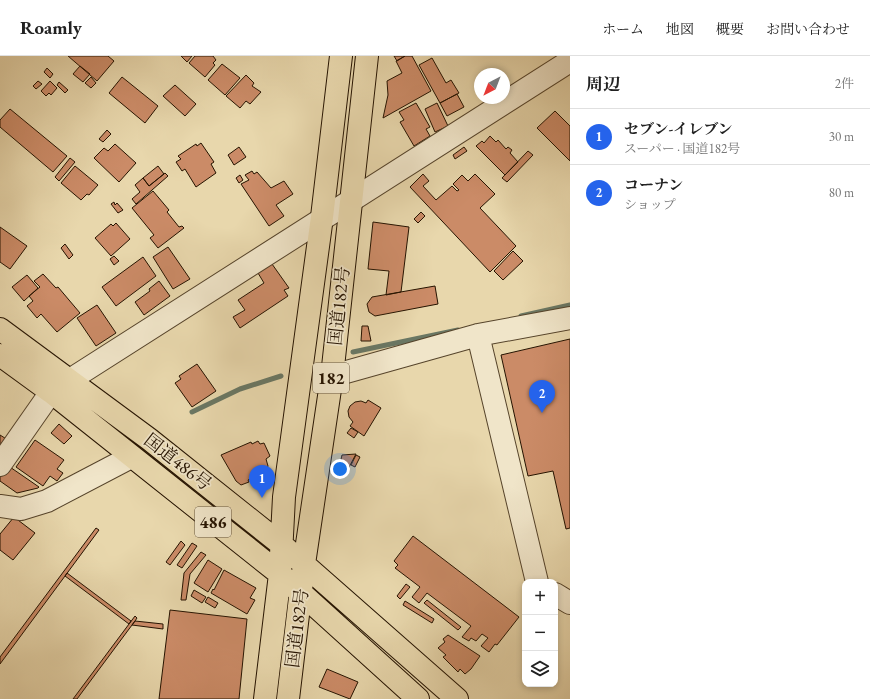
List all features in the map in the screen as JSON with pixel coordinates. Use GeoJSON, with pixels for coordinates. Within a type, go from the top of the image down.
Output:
{"type":"FeatureCollection","features":[{"type":"Feature","properties":{"kind":"highway","name":"国道182号"},"geometry":{"type":"LineString","coordinates":[[265,699],[280,574],[284,497],[322,217],[341,56]]}},
{"type":"Feature","properties":{"kind":"highway","name":"国道182号"},"geometry":{"type":"LineString","coordinates":[[288,699],[304,564],[332,376],[367,56]]}},
{"type":"Feature","properties":{"kind":"highway","name":"国道486号"},"geometry":{"type":"LineString","coordinates":[[0,329],[149,439],[282,545],[457,699]]}},
{"type":"Feature","properties":{"kind":"highway","name":"国道486号"},"geometry":{"type":"LineString","coordinates":[[0,355],[51,392],[280,574],[418,699]]}},
{"type":"Feature","properties":{"kind":"street"},"geometry":{"type":"LineString","coordinates":[[0,465],[51,392],[322,217],[570,61]]}},
{"type":"Feature","properties":{"kind":"street"},"geometry":{"type":"LineString","coordinates":[[332,376],[478,335],[570,318]]}},
{"type":"Feature","properties":{"kind":"street"},"geometry":{"type":"LineString","coordinates":[[478,335],[536,579]]}},
{"type":"Feature","properties":{"kind":"street"},"geometry":{"type":"LineString","coordinates":[[0,506],[21,509],[48,501],[131,457]]}},
{"type":"Feature","properties":{"kind":"street"},"geometry":{"type":"LineString","coordinates":[[558,596],[570,603]]}},
{"type":"Feature","properties":{"kind":"building"},"geometry":{"type":"Polygon","coordinates":[[[68,56],[108,56],[114,61],[97,81],[68,56]]]}},
{"type":"Feature","properties":{"kind":"building"},"geometry":{"type":"Polygon","coordinates":[[[181,56],[192,56],[187,62],[181,56]]]}},
{"type":"Feature","properties":{"kind":"building"},"geometry":{"type":"Polygon","coordinates":[[[195,56],[213,56],[216,60],[213,63],[215,65],[205,77],[189,63],[195,56]]]}},
{"type":"Feature","properties":{"kind":"building"},"geometry":{"type":"Polygon","coordinates":[[[394,56],[405,56],[397,61],[394,56]]]}},
{"type":"Feature","properties":{"kind":"building"},"geometry":{"type":"Polygon","coordinates":[[[405,56],[412,56],[431,91],[383,118],[388,95],[387,81],[402,73],[396,61],[405,56]]]}},
{"type":"Feature","properties":{"kind":"building"},"geometry":{"type":"Polygon","coordinates":[[[432,58],[446,83],[451,80],[459,93],[440,103],[419,65],[432,58]]]}},
{"type":"Feature","properties":{"kind":"building"},"geometry":{"type":"Polygon","coordinates":[[[222,64],[240,78],[225,95],[208,80],[222,64]]]}},
{"type":"Feature","properties":{"kind":"building"},"geometry":{"type":"Polygon","coordinates":[[[80,66],[90,74],[83,82],[73,74],[80,66]]]}},
{"type":"Feature","properties":{"kind":"building"},"geometry":{"type":"Polygon","coordinates":[[[47,68],[53,74],[50,78],[44,72],[47,68]]]}},
{"type":"Feature","properties":{"kind":"building"},"geometry":{"type":"Polygon","coordinates":[[[246,75],[254,83],[252,86],[261,92],[250,104],[246,101],[240,108],[226,96],[246,75]]]}},
{"type":"Feature","properties":{"kind":"building"},"geometry":{"type":"Polygon","coordinates":[[[91,77],[96,83],[91,88],[85,83],[91,77]]]}},
{"type":"Feature","properties":{"kind":"building"},"geometry":{"type":"Polygon","coordinates":[[[122,77],[158,106],[145,123],[109,93],[122,77]]]}},
{"type":"Feature","properties":{"kind":"building"},"geometry":{"type":"Polygon","coordinates":[[[38,81],[42,84],[36,89],[33,86],[38,81]]]}},
{"type":"Feature","properties":{"kind":"building"},"geometry":{"type":"Polygon","coordinates":[[[50,81],[57,88],[51,95],[49,93],[46,96],[41,91],[50,81]]]}},
{"type":"Feature","properties":{"kind":"building"},"geometry":{"type":"Polygon","coordinates":[[[59,82],[68,90],[65,93],[57,85],[59,82]]]}},
{"type":"Feature","properties":{"kind":"building"},"geometry":{"type":"Polygon","coordinates":[[[175,85],[196,104],[185,116],[163,96],[175,85]]]}},
{"type":"Feature","properties":{"kind":"building"},"geometry":{"type":"Polygon","coordinates":[[[457,94],[464,107],[447,116],[440,103],[457,94]]]}},
{"type":"Feature","properties":{"kind":"building"},"geometry":{"type":"Polygon","coordinates":[[[416,103],[430,127],[426,129],[430,136],[414,146],[400,122],[404,120],[399,112],[416,103]]]}},
{"type":"Feature","properties":{"kind":"building"},"geometry":{"type":"Polygon","coordinates":[[[437,103],[448,126],[435,132],[425,109],[437,103]]]}},
{"type":"Feature","properties":{"kind":"building"},"geometry":{"type":"Polygon","coordinates":[[[10,109],[67,156],[53,172],[0,127],[0,120],[10,109]]]}},
{"type":"Feature","properties":{"kind":"building"},"geometry":{"type":"Polygon","coordinates":[[[555,111],[570,126],[570,161],[537,128],[555,111]]]}},
{"type":"Feature","properties":{"kind":"building"},"geometry":{"type":"Polygon","coordinates":[[[107,130],[111,134],[103,142],[99,139],[107,130]]]}},
{"type":"Feature","properties":{"kind":"building"},"geometry":{"type":"Polygon","coordinates":[[[490,136],[496,142],[498,140],[506,149],[508,147],[512,150],[510,153],[518,162],[505,175],[476,146],[482,141],[484,143],[490,136]]]}},
{"type":"Feature","properties":{"kind":"building"},"geometry":{"type":"Polygon","coordinates":[[[201,143],[214,162],[211,164],[216,173],[196,187],[185,169],[182,171],[176,162],[181,159],[178,156],[196,144],[197,146],[201,143]]]}},
{"type":"Feature","properties":{"kind":"building"},"geometry":{"type":"Polygon","coordinates":[[[115,144],[136,163],[119,182],[94,158],[104,148],[108,151],[115,144]]]}},
{"type":"Feature","properties":{"kind":"building"},"geometry":{"type":"Polygon","coordinates":[[[239,147],[246,157],[234,165],[228,155],[239,147]]]}},
{"type":"Feature","properties":{"kind":"building"},"geometry":{"type":"Polygon","coordinates":[[[464,147],[467,151],[455,159],[453,155],[464,147]]]}},
{"type":"Feature","properties":{"kind":"building"},"geometry":{"type":"Polygon","coordinates":[[[528,151],[533,155],[507,182],[502,178],[528,151]]]}},
{"type":"Feature","properties":{"kind":"building"},"geometry":{"type":"Polygon","coordinates":[[[70,158],[75,162],[59,181],[55,177],[70,158]]]}},
{"type":"Feature","properties":{"kind":"building"},"geometry":{"type":"Polygon","coordinates":[[[75,166],[98,185],[89,195],[87,194],[81,200],[61,183],[75,166]]]}},
{"type":"Feature","properties":{"kind":"building"},"geometry":{"type":"Polygon","coordinates":[[[158,166],[164,174],[149,186],[143,178],[158,166]]]}},
{"type":"Feature","properties":{"kind":"building"},"geometry":{"type":"Polygon","coordinates":[[[252,171],[254,174],[257,172],[271,188],[284,181],[293,194],[276,205],[284,216],[269,226],[241,184],[249,180],[245,175],[252,171]]]}},
{"type":"Feature","properties":{"kind":"building"},"geometry":{"type":"Polygon","coordinates":[[[165,173],[168,176],[136,204],[132,199],[140,192],[135,185],[143,178],[149,186],[165,173]]]}},
{"type":"Feature","properties":{"kind":"building"},"geometry":{"type":"Polygon","coordinates":[[[423,174],[429,181],[423,186],[436,200],[452,186],[457,191],[459,190],[453,184],[462,175],[468,181],[475,174],[495,194],[480,208],[516,246],[490,272],[410,187],[423,174]]]}},
{"type":"Feature","properties":{"kind":"building"},"geometry":{"type":"Polygon","coordinates":[[[240,175],[243,180],[239,183],[236,178],[240,175]]]}},
{"type":"Feature","properties":{"kind":"building"},"geometry":{"type":"Polygon","coordinates":[[[153,191],[169,210],[167,212],[179,227],[182,226],[184,228],[158,248],[150,238],[154,235],[132,208],[153,191]]]}},
{"type":"Feature","properties":{"kind":"building"},"geometry":{"type":"Polygon","coordinates":[[[114,202],[115,205],[117,203],[123,210],[118,213],[111,204],[114,202]]]}},
{"type":"Feature","properties":{"kind":"building"},"geometry":{"type":"Polygon","coordinates":[[[421,212],[425,216],[418,223],[414,219],[421,212]]]}},
{"type":"Feature","properties":{"kind":"building"},"geometry":{"type":"Polygon","coordinates":[[[373,222],[409,227],[401,292],[386,295],[389,271],[368,269],[373,222]]]}},
{"type":"Feature","properties":{"kind":"building"},"geometry":{"type":"Polygon","coordinates":[[[116,223],[130,239],[111,256],[95,238],[111,224],[113,226],[116,223]]]}},
{"type":"Feature","properties":{"kind":"building"},"geometry":{"type":"Polygon","coordinates":[[[0,227],[27,246],[10,269],[0,262],[0,227]]]}},
{"type":"Feature","properties":{"kind":"building"},"geometry":{"type":"Polygon","coordinates":[[[65,244],[73,255],[69,259],[61,248],[65,244]]]}},
{"type":"Feature","properties":{"kind":"building"},"geometry":{"type":"Polygon","coordinates":[[[168,247],[190,279],[173,289],[153,257],[168,247]]]}},
{"type":"Feature","properties":{"kind":"building"},"geometry":{"type":"Polygon","coordinates":[[[513,251],[523,261],[503,280],[494,271],[513,251]]]}},
{"type":"Feature","properties":{"kind":"building"},"geometry":{"type":"Polygon","coordinates":[[[114,256],[119,261],[114,265],[110,259],[114,256]]]}},
{"type":"Feature","properties":{"kind":"building"},"geometry":{"type":"Polygon","coordinates":[[[143,257],[156,276],[116,306],[102,287],[143,257]]]}},
{"type":"Feature","properties":{"kind":"building"},"geometry":{"type":"Polygon","coordinates":[[[272,264],[289,288],[284,290],[288,296],[240,328],[233,317],[245,310],[238,300],[264,283],[258,273],[272,264]]]}},
{"type":"Feature","properties":{"kind":"building"},"geometry":{"type":"Polygon","coordinates":[[[43,274],[56,288],[58,287],[80,313],[57,332],[41,314],[37,318],[27,306],[33,301],[29,296],[40,287],[34,281],[43,274]]]}},
{"type":"Feature","properties":{"kind":"building"},"geometry":{"type":"Polygon","coordinates":[[[27,275],[38,288],[24,301],[12,287],[27,275]]]}},
{"type":"Feature","properties":{"kind":"building"},"geometry":{"type":"Polygon","coordinates":[[[159,281],[170,296],[144,315],[135,302],[150,291],[149,289],[159,281]]]}},
{"type":"Feature","properties":{"kind":"building"},"geometry":{"type":"Polygon","coordinates":[[[435,286],[438,304],[375,316],[369,312],[367,304],[372,297],[435,286]]]}},
{"type":"Feature","properties":{"kind":"building"},"geometry":{"type":"Polygon","coordinates":[[[97,305],[116,333],[96,346],[77,318],[97,305]]]}},
{"type":"Feature","properties":{"kind":"building"},"geometry":{"type":"Polygon","coordinates":[[[362,326],[368,326],[371,341],[361,341],[362,326]]]}},
{"type":"Feature","properties":{"kind":"building"},"geometry":{"type":"Polygon","coordinates":[[[570,339],[570,528],[566,529],[553,471],[528,476],[501,355],[570,339]]]}},
{"type":"Feature","properties":{"kind":"building"},"geometry":{"type":"Polygon","coordinates":[[[197,364],[216,391],[192,407],[175,383],[181,379],[179,376],[197,364]]]}},
{"type":"Feature","properties":{"kind":"building"},"geometry":{"type":"Polygon","coordinates":[[[368,400],[381,408],[364,436],[350,426],[353,422],[349,417],[348,411],[350,406],[355,402],[361,401],[366,403],[368,400]]]}},
{"type":"Feature","properties":{"kind":"building"},"geometry":{"type":"Polygon","coordinates":[[[59,424],[72,436],[64,444],[51,433],[59,424]]]}},
{"type":"Feature","properties":{"kind":"building"},"geometry":{"type":"Polygon","coordinates":[[[351,428],[358,432],[354,438],[347,433],[351,428]]]}},
{"type":"Feature","properties":{"kind":"building"},"geometry":{"type":"Polygon","coordinates":[[[0,435],[8,440],[0,453],[0,435]]]}},
{"type":"Feature","properties":{"kind":"building"},"geometry":{"type":"Polygon","coordinates":[[[35,440],[64,460],[57,469],[63,473],[57,481],[50,476],[43,486],[16,467],[35,440]]]}},
{"type":"Feature","properties":{"kind":"building"},"geometry":{"type":"Polygon","coordinates":[[[258,441],[260,444],[264,443],[270,456],[266,459],[268,466],[266,471],[248,480],[249,482],[241,485],[236,481],[221,455],[251,442],[252,444],[258,441]]]}},
{"type":"Feature","properties":{"kind":"building"},"geometry":{"type":"Polygon","coordinates":[[[356,454],[347,471],[339,468],[342,455],[356,454]]]}},
{"type":"Feature","properties":{"kind":"building"},"geometry":{"type":"Polygon","coordinates":[[[356,455],[360,457],[355,467],[351,465],[356,455]]]}},
{"type":"Feature","properties":{"kind":"building"},"geometry":{"type":"Polygon","coordinates":[[[7,465],[39,487],[17,493],[0,481],[0,474],[7,465]]]}},
{"type":"Feature","properties":{"kind":"building"},"geometry":{"type":"Polygon","coordinates":[[[14,517],[35,533],[13,560],[0,550],[0,534],[14,517]]]}},
{"type":"Feature","properties":{"kind":"building"},"geometry":{"type":"Polygon","coordinates":[[[96,528],[99,530],[0,664],[0,657],[96,528]]]}},
{"type":"Feature","properties":{"kind":"building"},"geometry":{"type":"Polygon","coordinates":[[[413,536],[519,617],[497,645],[495,644],[489,652],[481,646],[488,638],[482,634],[476,641],[471,638],[469,641],[462,637],[471,626],[427,593],[419,603],[412,597],[420,587],[395,568],[398,565],[394,561],[413,536]]]}},
{"type":"Feature","properties":{"kind":"building"},"geometry":{"type":"Polygon","coordinates":[[[181,541],[185,545],[170,565],[166,562],[181,541]]]}},
{"type":"Feature","properties":{"kind":"building"},"geometry":{"type":"Polygon","coordinates":[[[192,543],[197,546],[182,568],[177,565],[192,543]]]}},
{"type":"Feature","properties":{"kind":"building"},"geometry":{"type":"Polygon","coordinates":[[[201,552],[206,555],[190,574],[186,600],[181,600],[184,573],[201,552]]]}},
{"type":"Feature","properties":{"kind":"building"},"geometry":{"type":"Polygon","coordinates":[[[208,560],[222,569],[208,592],[194,583],[208,560]]]}},
{"type":"Feature","properties":{"kind":"building"},"geometry":{"type":"Polygon","coordinates":[[[224,570],[256,588],[250,598],[255,600],[247,614],[211,593],[224,570]]]}},
{"type":"Feature","properties":{"kind":"building"},"geometry":{"type":"Polygon","coordinates":[[[67,573],[131,621],[129,624],[65,576],[67,573]]]}},
{"type":"Feature","properties":{"kind":"building"},"geometry":{"type":"Polygon","coordinates":[[[406,584],[410,587],[400,599],[397,596],[406,584]]]}},
{"type":"Feature","properties":{"kind":"building"},"geometry":{"type":"Polygon","coordinates":[[[194,590],[206,597],[202,603],[191,596],[194,590]]]}},
{"type":"Feature","properties":{"kind":"building"},"geometry":{"type":"Polygon","coordinates":[[[208,597],[218,603],[215,608],[205,602],[208,597]]]}},
{"type":"Feature","properties":{"kind":"building"},"geometry":{"type":"Polygon","coordinates":[[[427,600],[461,627],[458,630],[424,603],[427,600]]]}},
{"type":"Feature","properties":{"kind":"building"},"geometry":{"type":"Polygon","coordinates":[[[405,601],[434,619],[432,623],[403,605],[405,601]]]}},
{"type":"Feature","properties":{"kind":"building"},"geometry":{"type":"Polygon","coordinates":[[[170,610],[247,619],[239,699],[159,699],[170,610]]]}},
{"type":"Feature","properties":{"kind":"building"},"geometry":{"type":"Polygon","coordinates":[[[135,616],[137,618],[135,621],[77,699],[73,699],[135,616]]]}},
{"type":"Feature","properties":{"kind":"building"},"geometry":{"type":"Polygon","coordinates":[[[135,621],[163,624],[163,629],[132,625],[135,621]]]}},
{"type":"Feature","properties":{"kind":"building"},"geometry":{"type":"Polygon","coordinates":[[[448,635],[480,656],[471,669],[465,674],[460,669],[458,672],[443,657],[446,655],[438,648],[445,642],[443,639],[448,635]]]}},
{"type":"Feature","properties":{"kind":"building"},"geometry":{"type":"Polygon","coordinates":[[[327,669],[358,682],[350,699],[319,687],[327,669]]]}},
{"type":"Feature","properties":{"kind":"waterway"},"geometry":{"type":"LineString","coordinates":[[521,316],[570,305]]}},
{"type":"Feature","properties":{"kind":"waterway"},"geometry":{"type":"LineString","coordinates":[[353,352],[458,330]]}},
{"type":"Feature","properties":{"kind":"waterway"},"geometry":{"type":"LineString","coordinates":[[192,412],[240,389],[281,376]]}},
{"type":"Feature","properties":{"kind":"place","name":"コーナン"},"geometry":{"type":"Point","coordinates":[542,413]}},
{"type":"Feature","properties":{"kind":"place","name":"セブン-イレブン"},"geometry":{"type":"Point","coordinates":[262,498]}}]}
